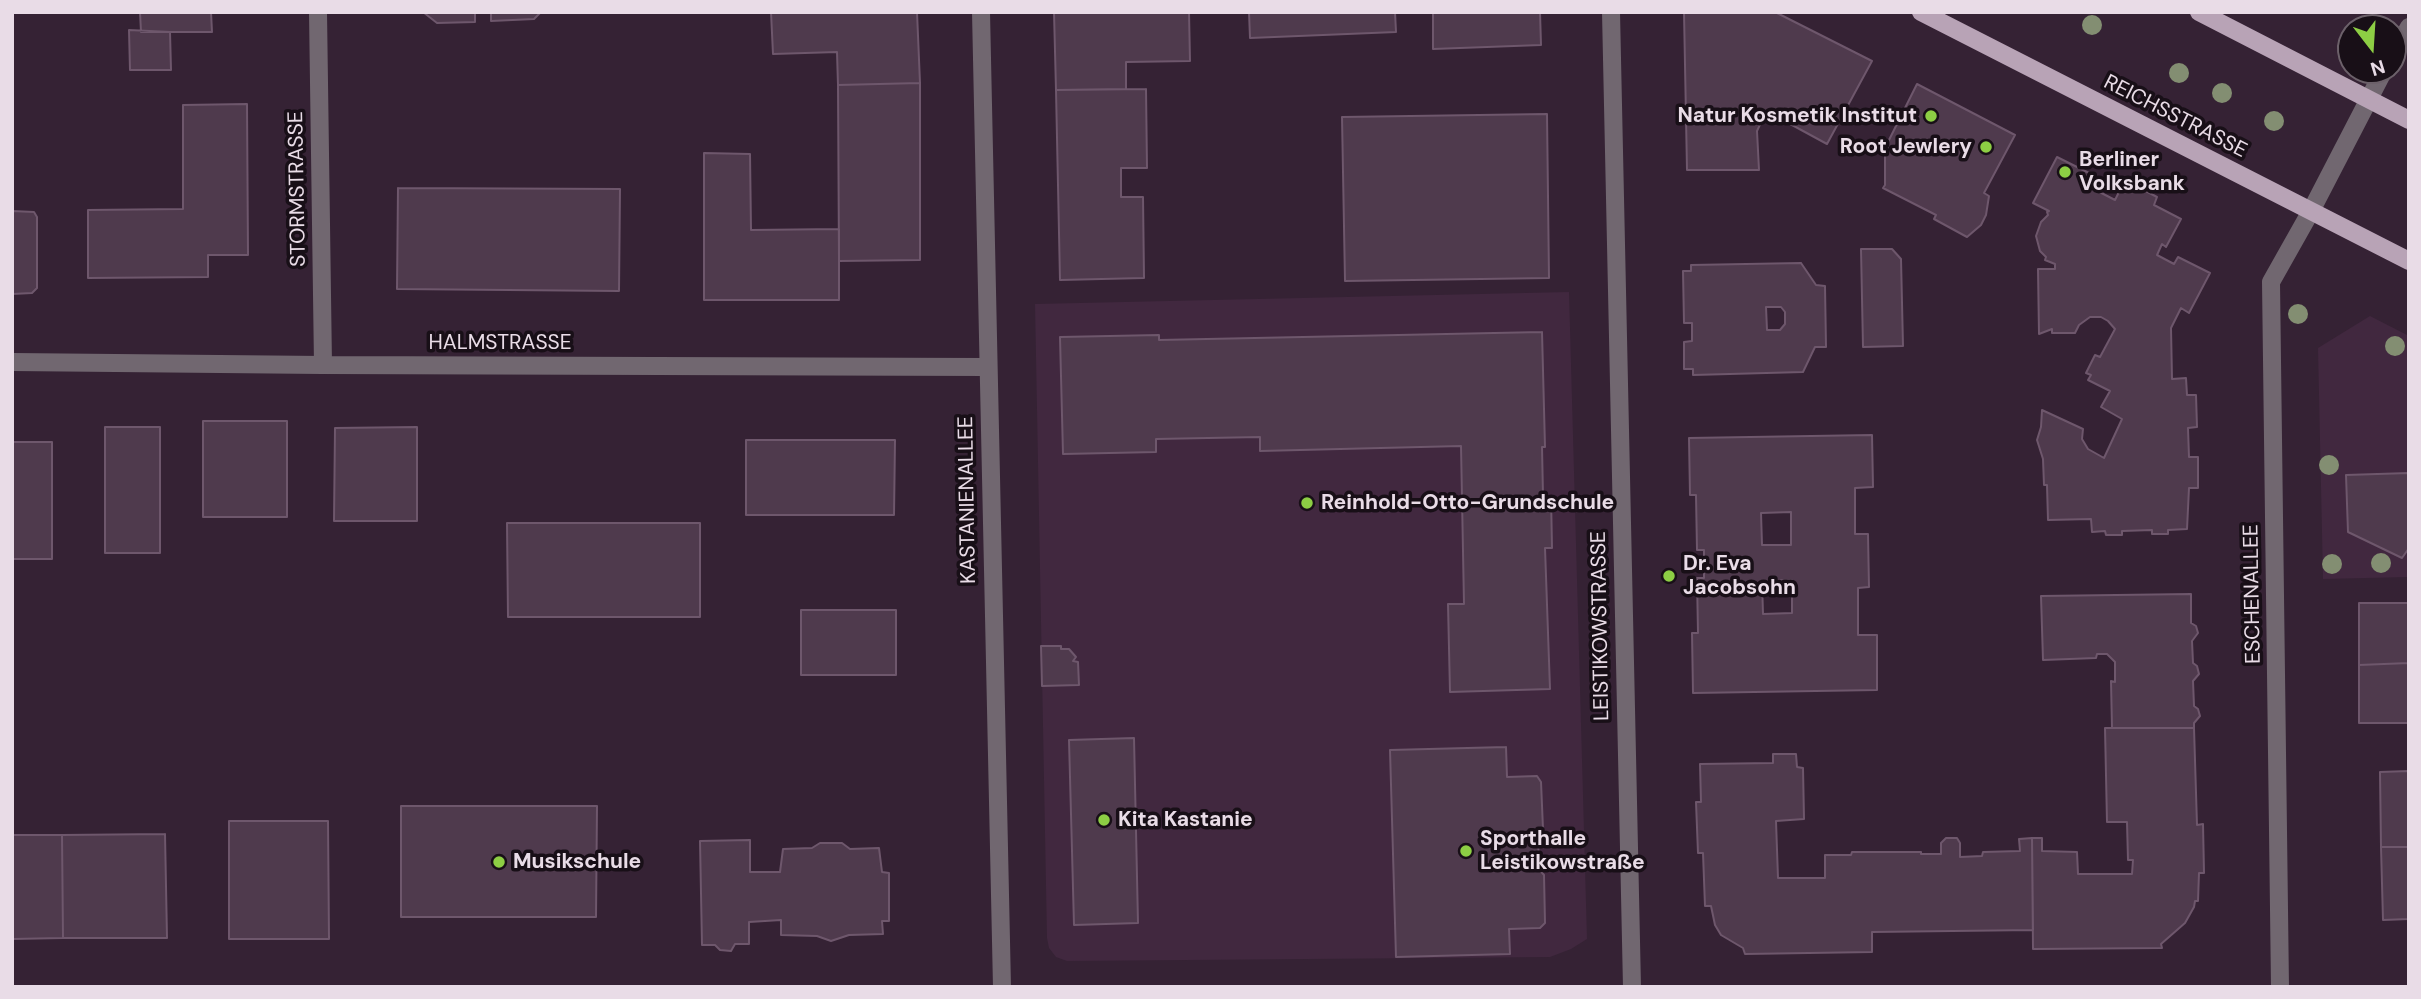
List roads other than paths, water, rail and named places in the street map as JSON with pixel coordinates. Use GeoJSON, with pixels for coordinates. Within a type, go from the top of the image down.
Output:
{"type":"FeatureCollection","features":[{"type":"Feature","properties":{"kind":"main road","name":"REICHSSTRASSE"},"geometry":{"type":"LineString","coordinates":[[1921,12],[2409,261]]}},
{"type":"Feature","properties":{"kind":"main road"},"geometry":{"type":"LineString","coordinates":[[2199,12],[2409,120]]}},
{"type":"Feature","properties":{"kind":"street","name":"STORMSTRASSE"},"geometry":{"type":"LineString","coordinates":[[318,12],[323,365]]}},
{"type":"Feature","properties":{"kind":"street","name":"KASTANIENALLEE"},"geometry":{"type":"LineString","coordinates":[[981,12],[1002,987]]}},
{"type":"Feature","properties":{"kind":"street","name":"LEISTIKOWSTRASSE"},"geometry":{"type":"LineString","coordinates":[[1611,12],[1632,987]]}},
{"type":"Feature","properties":{"kind":"street","name":"ESCHENALLEE"},"geometry":{"type":"LineString","coordinates":[[2280,987],[2271,282],[2377,84]]}},
{"type":"Feature","properties":{"kind":"street","name":"HALMSTRASSE"},"geometry":{"type":"LineString","coordinates":[[12,362],[987,366]]}},
{"type":"Feature","properties":{"kind":"place","name":"Natur Kosmetik Institut"},"geometry":{"type":"Point","coordinates":[1931,116]}},
{"type":"Feature","properties":{"kind":"place","name":"Root Jewlery"},"geometry":{"type":"Point","coordinates":[1986,147]}},
{"type":"Feature","properties":{"kind":"place","name":"Berliner Volksbank"},"geometry":{"type":"Point","coordinates":[2065,172]}},
{"type":"Feature","properties":{"kind":"place","name":"Reinhold-Otto-Grundschule"},"geometry":{"type":"Point","coordinates":[1307,503]}},
{"type":"Feature","properties":{"kind":"place","name":"Dr. Eva Jacobsohn"},"geometry":{"type":"Point","coordinates":[1669,576]}},
{"type":"Feature","properties":{"kind":"place","name":"Kita Kastanie"},"geometry":{"type":"Point","coordinates":[1104,820]}},
{"type":"Feature","properties":{"kind":"place","name":"Sporthalle Leistikowstraße"},"geometry":{"type":"Point","coordinates":[1466,851]}},
{"type":"Feature","properties":{"kind":"place","name":"Musikschule"},"geometry":{"type":"Point","coordinates":[499,862]}}]}
